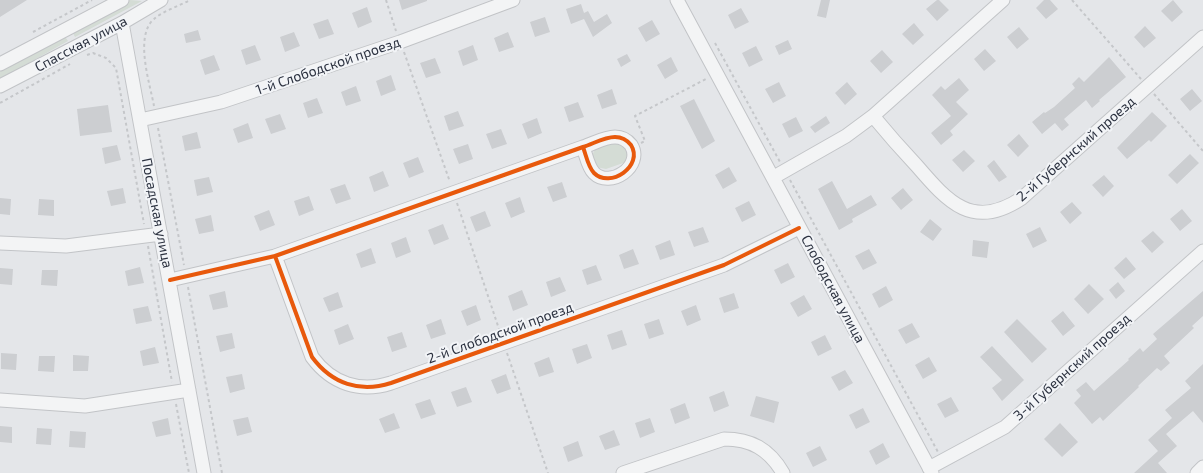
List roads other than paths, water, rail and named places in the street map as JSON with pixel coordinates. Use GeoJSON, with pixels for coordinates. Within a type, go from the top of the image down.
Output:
{"type":"FeatureCollection","features":[{"type":"Feature","properties":{"kind":"street","name":"Спасская улица"},"geometry":{"type":"LineString","coordinates":[[0,64],[122,0]]}},
{"type":"Feature","properties":{"kind":"street","name":"Спасская улица"},"geometry":{"type":"LineString","coordinates":[[0,86],[122,23],[161,0]]}},
{"type":"Feature","properties":{"kind":"street","name":"1-й Слободской проезд"},"geometry":{"type":"LineString","coordinates":[[140,120],[221,102],[400,42],[513,0]]}},
{"type":"Feature","properties":{"kind":"street","name":"Слободская улица"},"geometry":{"type":"LineString","coordinates":[[677,0],[774,177],[799,228],[931,471]]}},
{"type":"Feature","properties":{"kind":"street"},"geometry":{"type":"LineString","coordinates":[[774,177],[846,136],[873,116],[1003,0]]}},
{"type":"Feature","properties":{"kind":"street","name":"Посадская улица"},"geometry":{"type":"LineString","coordinates":[[122,23],[204,473]]}},
{"type":"Feature","properties":{"kind":"street","name":"2-й Губернский проезд"},"geometry":{"type":"LineString","coordinates":[[873,116],[945,198],[966,209],[989,212],[1006,207],[1022,198],[1203,37]]}},
{"type":"Feature","properties":{"kind":"street"},"geometry":{"type":"LineString","coordinates":[[170,280],[275,256],[454,192],[583,147],[616,137],[623,138],[633,149],[633,163],[629,170],[614,177],[607,178],[600,176],[594,172],[583,147]]}},
{"type":"Feature","properties":{"kind":"street","name":"2-й Слободской проезд"},"geometry":{"type":"LineString","coordinates":[[275,256],[312,357],[327,374],[347,385],[369,388],[380,386],[724,265],[799,228]]}},
{"type":"Feature","properties":{"kind":"street"},"geometry":{"type":"LineString","coordinates":[[0,243],[66,246],[161,234]]}},
{"type":"Feature","properties":{"kind":"street","name":"3-й Губернский проезд"},"geometry":{"type":"LineString","coordinates":[[931,471],[943,461],[1005,427],[1203,251]]}},
{"type":"Feature","properties":{"kind":"street"},"geometry":{"type":"LineString","coordinates":[[0,400],[85,406],[188,390]]}},
{"type":"Feature","properties":{"kind":"street"},"geometry":{"type":"LineString","coordinates":[[623,473],[724,439],[739,439],[753,443],[766,450],[776,461],[783,473]]}},
{"type":"Feature","properties":{"kind":"street"},"geometry":{"type":"LineString","coordinates":[[1197,473],[1203,467]]}}]}
